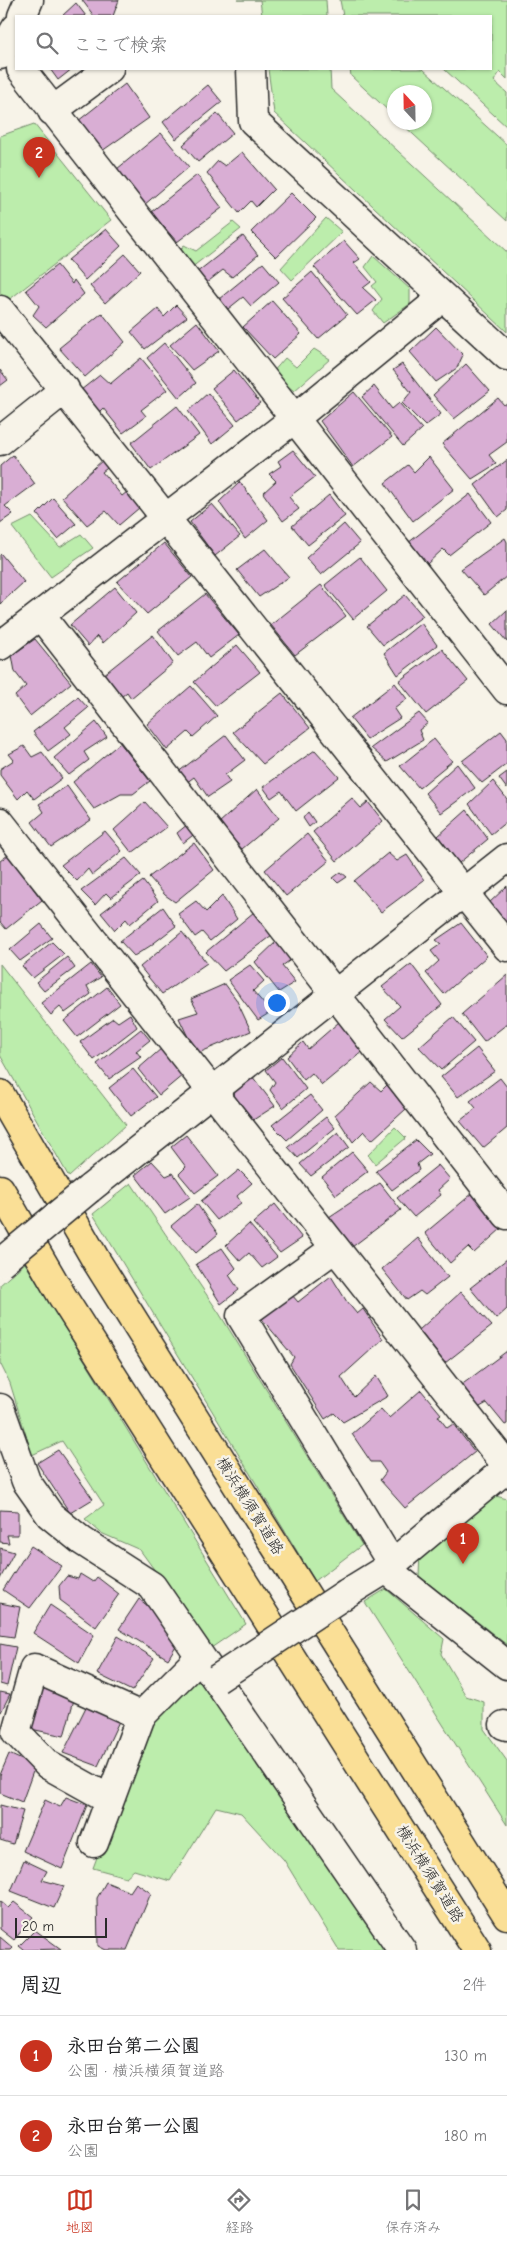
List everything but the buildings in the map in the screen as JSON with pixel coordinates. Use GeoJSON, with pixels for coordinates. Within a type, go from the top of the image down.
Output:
{"type":"FeatureCollection","features":[{"type":"Feature","properties":{"kind":"highway","name":"横浜横須賀道路"},"geometry":{"type":"LineString","coordinates":[[0,1094],[102,1270],[507,1914]]}},
{"type":"Feature","properties":{"kind":"highway","name":"横浜横須賀道路"},"geometry":{"type":"LineString","coordinates":[[0,1189],[62,1296],[477,1950]]}},
{"type":"Feature","properties":{"kind":"street"},"geometry":{"type":"LineString","coordinates":[[22,15],[29,0]]}},
{"type":"Feature","properties":{"kind":"street"},"geometry":{"type":"LineString","coordinates":[[22,70],[507,690]]}},
{"type":"Feature","properties":{"kind":"street"},"geometry":{"type":"LineString","coordinates":[[52,111],[108,70]]}},
{"type":"Feature","properties":{"kind":"street"},"geometry":{"type":"LineString","coordinates":[[251,70],[254,121],[507,356]]}},
{"type":"Feature","properties":{"kind":"street"},"geometry":{"type":"LineString","coordinates":[[0,646],[42,616],[165,516],[294,418],[443,297]]}},
{"type":"Feature","properties":{"kind":"street"},"geometry":{"type":"LineString","coordinates":[[0,310],[507,947]]}},
{"type":"Feature","properties":{"kind":"street"},"geometry":{"type":"LineString","coordinates":[[0,441],[64,389]]}},
{"type":"Feature","properties":{"kind":"street"},"geometry":{"type":"LineString","coordinates":[[42,616],[335,996],[507,1215]]}},
{"type":"Feature","properties":{"kind":"street"},"geometry":{"type":"LineString","coordinates":[[0,822],[507,1467],[389,1566],[217,1680]]}},
{"type":"Feature","properties":{"kind":"street"},"geometry":{"type":"LineString","coordinates":[[0,1263],[90,1188],[213,1093],[507,858]]}},
{"type":"Feature","properties":{"kind":"street"},"geometry":{"type":"LineString","coordinates":[[335,1248],[242,1316],[389,1566],[507,1665]]}},
{"type":"Feature","properties":{"kind":"street"},"geometry":{"type":"LineString","coordinates":[[0,1408],[26,1481],[50,1515],[82,1540],[152,1586],[402,1950]]}},
{"type":"Feature","properties":{"kind":"street"},"geometry":{"type":"LineString","coordinates":[[94,1843],[141,1716],[200,1657]]}},
{"type":"Feature","properties":{"kind":"street"},"geometry":{"type":"LineString","coordinates":[[109,1799],[48,1765],[16,1732],[34,1668],[141,1716]]}},
{"type":"Feature","properties":{"kind":"green space"},"geometry":{"type":"Polygon","coordinates":[[[260,0],[326,0],[327,15],[262,15],[260,0]]]}},
{"type":"Feature","properties":{"kind":"green space"},"geometry":{"type":"Polygon","coordinates":[[[340,0],[507,0],[507,79],[500,72],[494,81],[507,93],[507,127],[445,70],[492,70],[492,15],[343,15],[340,0]]]}},
{"type":"Feature","properties":{"kind":"green space"},"geometry":{"type":"Polygon","coordinates":[[[268,70],[330,70],[331,89],[507,252],[507,332],[274,113],[268,70]]]}},
{"type":"Feature","properties":{"kind":"green space"},"geometry":{"type":"Polygon","coordinates":[[[350,70],[424,70],[507,145],[507,221],[409,130],[432,130],[432,85],[387,85],[387,109],[351,76],[350,70]]]}},
{"type":"Feature","properties":{"kind":"green space"},"geometry":{"type":"Polygon","coordinates":[[[34,124],[111,220],[5,303],[0,296],[0,136],[34,124]]]}},
{"type":"Feature","properties":{"kind":"green space"},"geometry":{"type":"Polygon","coordinates":[[[326,218],[342,232],[292,280],[281,268],[326,218]]]}},
{"type":"Feature","properties":{"kind":"green space"},"geometry":{"type":"Polygon","coordinates":[[[233,222],[241,229],[191,268],[177,255],[184,245],[196,251],[233,222]]]}},
{"type":"Feature","properties":{"kind":"green space"},"geometry":{"type":"Polygon","coordinates":[[[373,256],[410,289],[410,304],[383,323],[373,311],[382,299],[372,286],[377,282],[365,267],[373,256]]]}},
{"type":"Feature","properties":{"kind":"green space"},"geometry":{"type":"Polygon","coordinates":[[[314,349],[330,359],[294,391],[272,373],[285,358],[296,367],[314,349]]]}},
{"type":"Feature","properties":{"kind":"green space"},"geometry":{"type":"Polygon","coordinates":[[[32,517],[60,547],[81,534],[93,548],[51,577],[12,527],[32,517]]]}},
{"type":"Feature","properties":{"kind":"green space"},"geometry":{"type":"Polygon","coordinates":[[[0,964],[126,1125],[69,1177],[0,1055],[0,964]]]}},
{"type":"Feature","properties":{"kind":"green space"},"geometry":{"type":"Polygon","coordinates":[[[395,1127],[406,1138],[375,1164],[368,1155],[395,1127]]]}},
{"type":"Feature","properties":{"kind":"green space"},"geometry":{"type":"Polygon","coordinates":[[[131,1183],[219,1313],[362,1545],[315,1581],[93,1214],[131,1183]]]}},
{"type":"Feature","properties":{"kind":"green space"},"geometry":{"type":"Polygon","coordinates":[[[25,1263],[246,1624],[211,1648],[140,1550],[101,1533],[85,1519],[104,1505],[62,1441],[32,1455],[10,1383],[0,1363],[0,1285],[25,1263]]]}},
{"type":"Feature","properties":{"kind":"green space"},"geometry":{"type":"Polygon","coordinates":[[[496,1496],[507,1499],[507,1645],[419,1576],[420,1552],[496,1496]]]}},
{"type":"Feature","properties":{"kind":"green space"},"geometry":{"type":"Polygon","coordinates":[[[386,1589],[444,1639],[441,1654],[466,1696],[484,1702],[484,1729],[507,1761],[507,1825],[365,1602],[386,1589]]]}},
{"type":"Feature","properties":{"kind":"green space"},"geometry":{"type":"Polygon","coordinates":[[[199,1671],[385,1950],[339,1950],[284,1860],[241,1813],[216,1807],[170,1881],[134,1870],[126,1877],[93,1868],[148,1720],[199,1671]]]}},
{"type":"Feature","properties":{"kind":"place","name":"永田台第一公園"},"geometry":{"type":"Point","coordinates":[39,178]}},
{"type":"Feature","properties":{"kind":"place","name":"永田台第二公園"},"geometry":{"type":"Point","coordinates":[463,1564]}}]}
